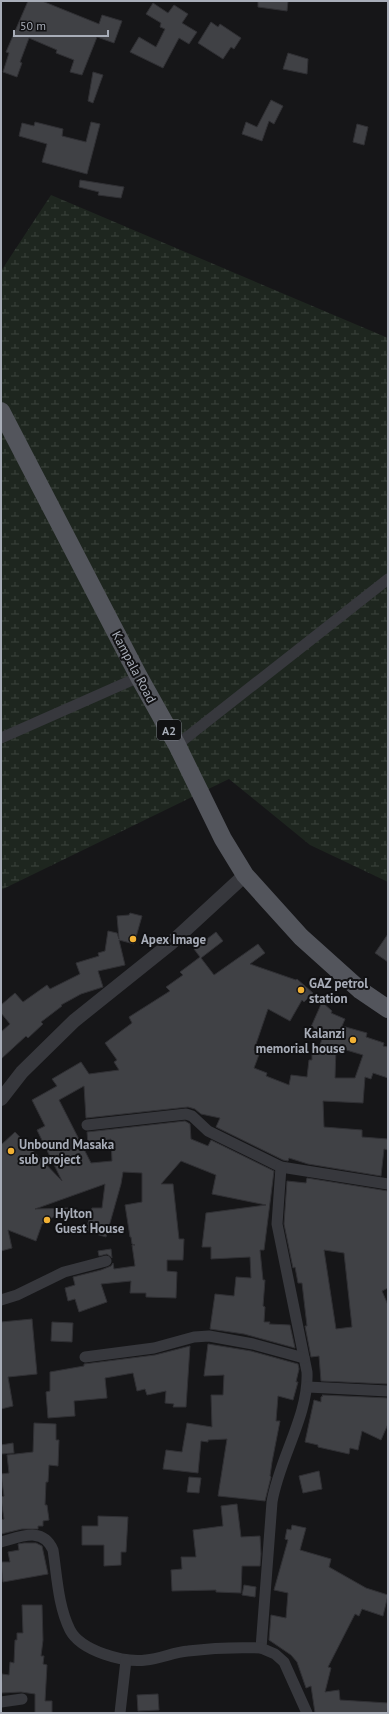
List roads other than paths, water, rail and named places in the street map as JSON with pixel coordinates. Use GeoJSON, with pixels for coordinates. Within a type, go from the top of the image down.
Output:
{"type":"FeatureCollection","features":[{"type":"Feature","properties":{"kind":"main road","name":"Kampala Road"},"geometry":{"type":"LineString","coordinates":[[1,411],[139,677],[177,745],[223,838],[245,874],[301,937],[360,990],[388,1009]]}},
{"type":"Feature","properties":{"kind":"street"},"geometry":{"type":"LineString","coordinates":[[177,745],[388,579]]}},
{"type":"Feature","properties":{"kind":"street"},"geometry":{"type":"LineString","coordinates":[[1,738],[139,677]]}},
{"type":"Feature","properties":{"kind":"street"},"geometry":{"type":"LineString","coordinates":[[1,1098],[22,1072],[74,1021],[170,944],[245,874]]}},
{"type":"Feature","properties":{"kind":"street"},"geometry":{"type":"LineString","coordinates":[[87,1125],[186,1114],[192,1116],[208,1131],[281,1167],[388,1184]]}},
{"type":"Feature","properties":{"kind":"street"},"geometry":{"type":"LineString","coordinates":[[261,1648],[272,1502],[275,1484],[308,1387],[307,1372],[277,1224],[281,1167]]}},
{"type":"Feature","properties":{"kind":"street"},"geometry":{"type":"LineString","coordinates":[[1,1300],[17,1295],[64,1272],[106,1261]]}},
{"type":"Feature","properties":{"kind":"street"},"geometry":{"type":"LineString","coordinates":[[85,1357],[154,1348],[194,1337],[210,1336],[253,1344],[304,1358]]}},
{"type":"Feature","properties":{"kind":"street"},"geometry":{"type":"LineString","coordinates":[[308,1387],[388,1391]]}},
{"type":"Feature","properties":{"kind":"street"},"geometry":{"type":"LineString","coordinates":[[1,1542],[30,1535],[43,1536],[50,1542],[53,1550],[63,1610],[71,1631],[84,1645],[112,1657],[126,1660],[146,1660],[186,1651],[205,1649],[261,1648],[275,1654],[284,1662],[307,1713]]}},
{"type":"Feature","properties":{"kind":"street"},"geometry":{"type":"LineString","coordinates":[[120,1713],[126,1660]]}},
{"type":"Feature","properties":{"kind":"street"},"geometry":{"type":"LineString","coordinates":[[1,1702],[22,1699]]}},
{"type":"Feature","properties":{"kind":"place","name":"Apex Image"},"geometry":{"type":"Point","coordinates":[133,939]}},
{"type":"Feature","properties":{"kind":"place","name":"GAZ petrol station"},"geometry":{"type":"Point","coordinates":[301,990]}},
{"type":"Feature","properties":{"kind":"place","name":"Kalanzi memorial house"},"geometry":{"type":"Point","coordinates":[353,1040]}},
{"type":"Feature","properties":{"kind":"place","name":"Unbound Masaka sub project"},"geometry":{"type":"Point","coordinates":[11,1151]}},
{"type":"Feature","properties":{"kind":"place","name":"Hylton Guest House"},"geometry":{"type":"Point","coordinates":[47,1220]}}]}
